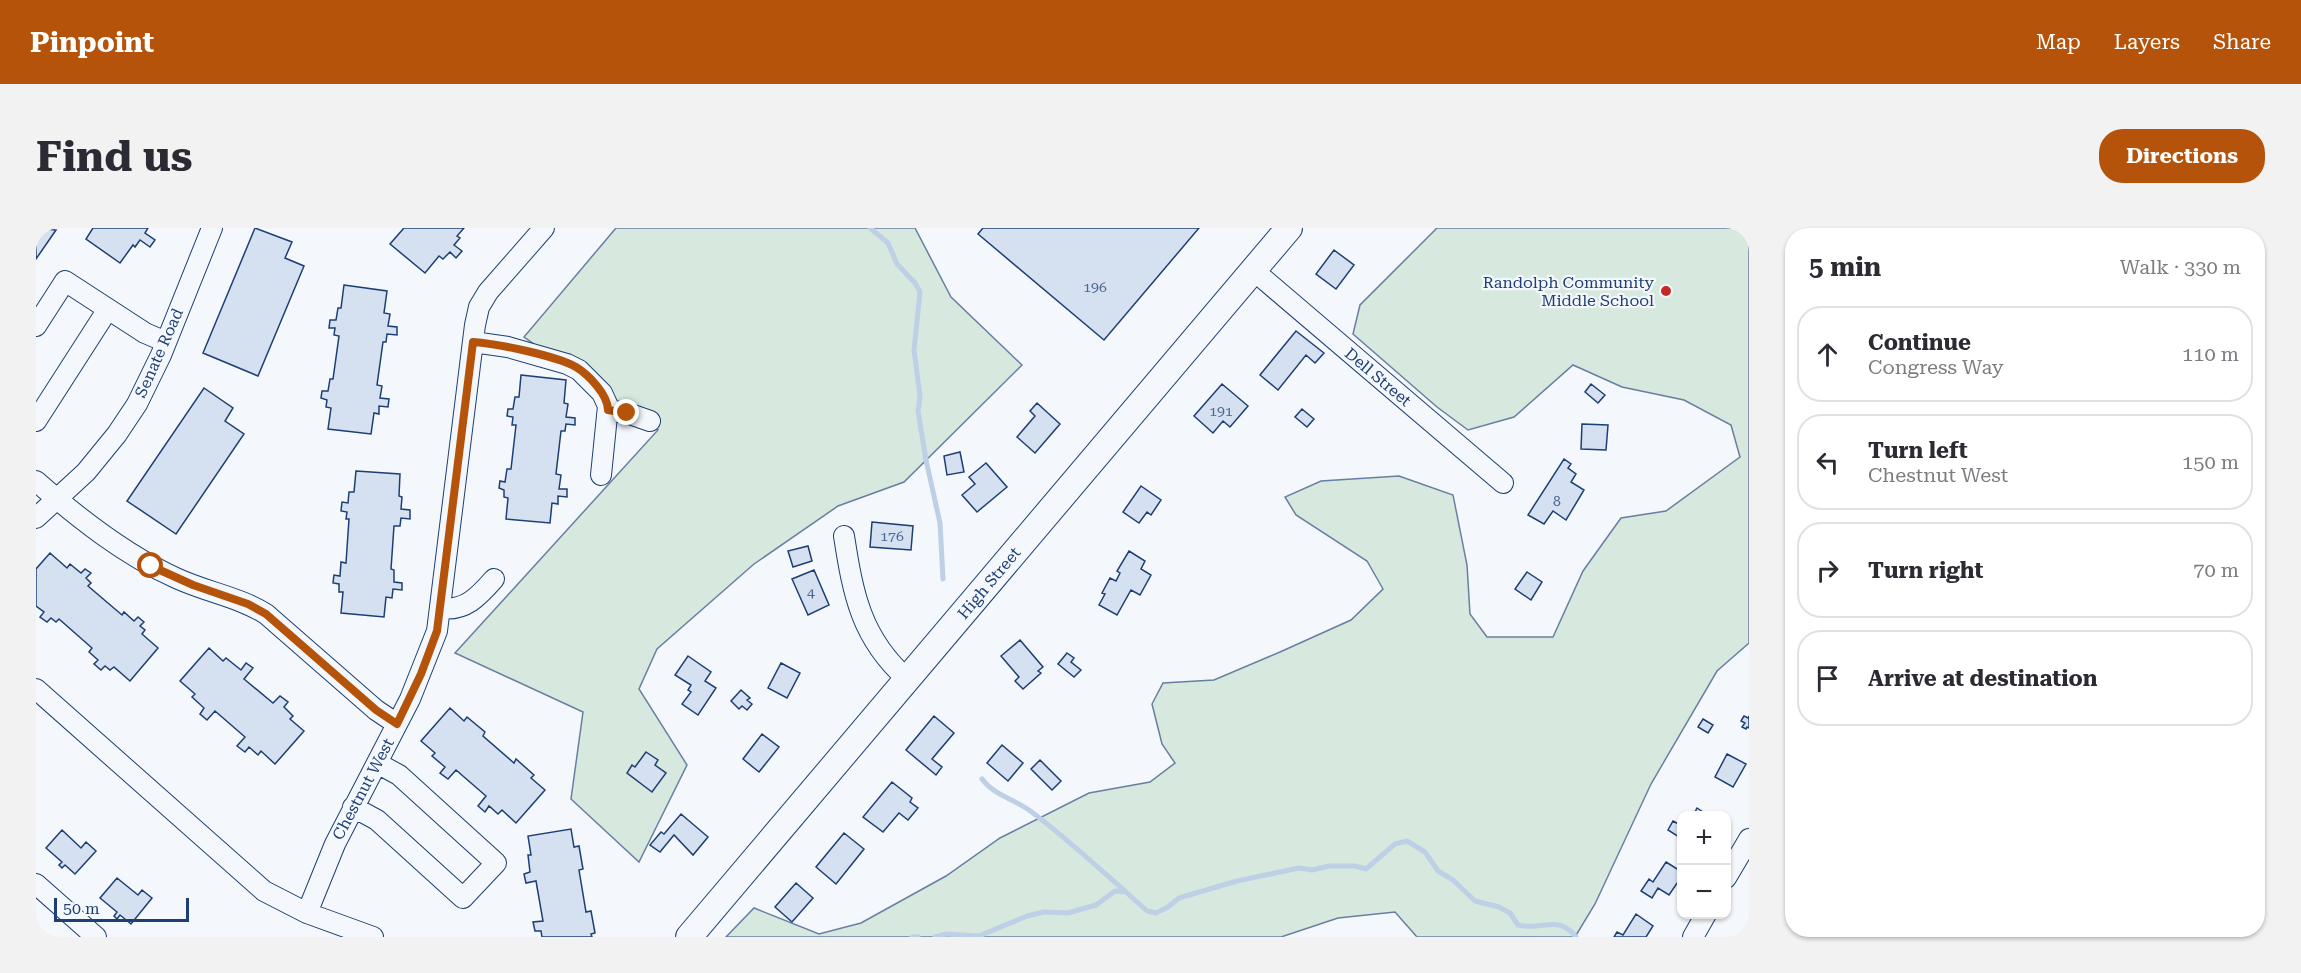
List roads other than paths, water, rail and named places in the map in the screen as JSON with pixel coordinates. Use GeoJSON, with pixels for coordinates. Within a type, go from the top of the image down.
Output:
{"type":"FeatureCollection","features":[{"type":"Feature","properties":{"kind":"main road","name":"High Street"},"geometry":{"type":"LineString","coordinates":[[689,937],[1288,228]]}},
{"type":"Feature","properties":{"kind":"street","name":"Senate Road"},"geometry":{"type":"LineString","coordinates":[[36,518],[86,472],[127,419],[146,387],[212,228]]}},
{"type":"Feature","properties":{"kind":"street","name":"Chestnut West"},"geometry":{"type":"LineString","coordinates":[[307,913],[324,866],[397,724],[434,641],[477,316],[483,299],[544,228]]}},
{"type":"Feature","properties":{"kind":"street","name":"Dell Street"},"geometry":{"type":"LineString","coordinates":[[1253,270],[1503,483]]}},
{"type":"Feature","properties":{"kind":"street"},"geometry":{"type":"LineString","coordinates":[[36,326],[65,281],[145,333],[166,342]]}},
{"type":"Feature","properties":{"kind":"street"},"geometry":{"type":"LineString","coordinates":[[36,421],[108,309]]}},
{"type":"Feature","properties":{"kind":"street"},"geometry":{"type":"LineString","coordinates":[[473,342],[508,347],[575,367],[604,396],[608,410],[601,475]]}},
{"type":"Feature","properties":{"kind":"street"},"geometry":{"type":"LineString","coordinates":[[608,410],[627,413],[650,421]]}},
{"type":"Feature","properties":{"kind":"street"},"geometry":{"type":"LineString","coordinates":[[36,481],[83,520],[151,566],[193,585],[248,604],[266,614],[376,710],[397,724]]}},
{"type":"Feature","properties":{"kind":"street"},"geometry":{"type":"LineString","coordinates":[[844,536],[857,606],[880,650],[907,679]]}},
{"type":"Feature","properties":{"kind":"street"},"geometry":{"type":"LineString","coordinates":[[440,608],[454,609],[467,604],[494,579]]}},
{"type":"Feature","properties":{"kind":"street"},"geometry":{"type":"LineString","coordinates":[[36,689],[253,882],[276,899],[373,937]]}},
{"type":"Feature","properties":{"kind":"street"},"geometry":{"type":"LineString","coordinates":[[353,807],[377,820],[463,898],[496,863],[399,775],[377,763]]}},
{"type":"Feature","properties":{"kind":"street"},"geometry":{"type":"LineString","coordinates":[[1731,870],[1749,839]]}},
{"type":"Feature","properties":{"kind":"street"},"geometry":{"type":"LineString","coordinates":[[36,884],[96,937]]}},
{"type":"Feature","properties":{"kind":"street"},"geometry":{"type":"LineString","coordinates":[[1693,937],[1704,919]]}},
{"type":"Feature","properties":{"kind":"waterway"},"geometry":{"type":"LineString","coordinates":[[870,228],[888,243],[897,264],[915,283],[920,292],[914,350],[920,396],[918,411],[940,523],[943,579]]}},
{"type":"Feature","properties":{"kind":"waterway"},"geometry":{"type":"LineString","coordinates":[[982,779],[992,789],[1023,806],[1042,820],[1126,892]]}},
{"type":"Feature","properties":{"kind":"waterway"},"geometry":{"type":"LineString","coordinates":[[935,937],[946,934],[979,936],[1027,916],[1044,912],[1068,913],[1096,905],[1115,891],[1126,892],[1147,911],[1156,913],[1179,898],[1237,881],[1299,868],[1312,870],[1329,866],[1355,866],[1366,869],[1395,844],[1407,841],[1425,852],[1438,871],[1453,880],[1475,901],[1499,907],[1510,913],[1518,925],[1563,926],[1576,937]]}},
{"type":"Feature","properties":{"kind":"waterway"},"geometry":{"type":"LineString","coordinates":[[912,937],[918,937]]}},
{"type":"Feature","properties":{"kind":"place","name":"Randolph Community Middle School"},"geometry":{"type":"Point","coordinates":[1666,291]}}]}
